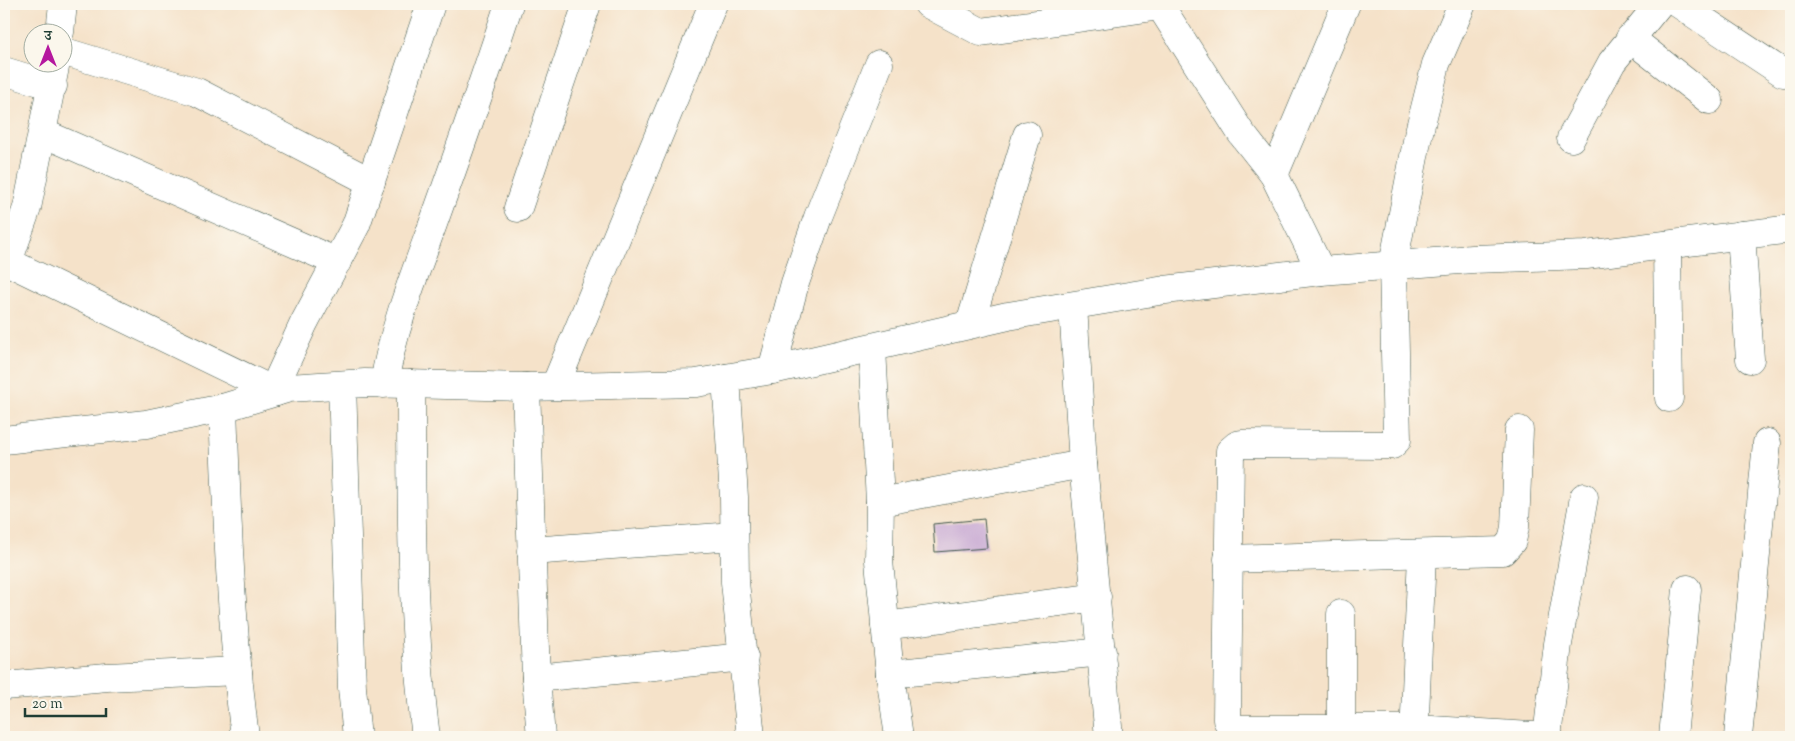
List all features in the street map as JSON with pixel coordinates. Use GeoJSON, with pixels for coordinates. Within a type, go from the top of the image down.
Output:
{"type":"FeatureCollection","features":[{"type":"Feature","properties":{"kind":"street"},"geometry":{"type":"LineString","coordinates":[[61,22],[63,4]]}},
{"type":"Feature","properties":{"kind":"street"},"geometry":{"type":"LineString","coordinates":[[276,392],[280,375],[304,323],[356,225],[431,4]]}},
{"type":"Feature","properties":{"kind":"street"},"geometry":{"type":"LineString","coordinates":[[384,384],[389,355],[404,304],[486,76],[509,4]]}},
{"type":"Feature","properties":{"kind":"street"},"geometry":{"type":"LineString","coordinates":[[518,208],[587,4]]}},
{"type":"Feature","properties":{"kind":"street"},"geometry":{"type":"LineString","coordinates":[[555,386],[713,4]]}},
{"type":"Feature","properties":{"kind":"street"},"geometry":{"type":"LineString","coordinates":[[928,4],[981,32],[1160,5],[1241,133],[1274,175],[1321,271]]}},
{"type":"Feature","properties":{"kind":"street"},"geometry":{"type":"LineString","coordinates":[[1274,175],[1346,4]]}},
{"type":"Feature","properties":{"kind":"street"},"geometry":{"type":"LineString","coordinates":[[1462,4],[1436,64],[1418,136],[1393,265],[1397,440],[1392,445],[1242,444],[1233,447],[1230,451],[1227,714],[1229,724],[1231,727],[1241,730],[1341,730],[1548,737],[1558,644],[1584,497]]}},
{"type":"Feature","properties":{"kind":"street"},"geometry":{"type":"LineString","coordinates":[[1571,138],[1601,80],[1630,38],[1659,4]]}},
{"type":"Feature","properties":{"kind":"street"},"geometry":{"type":"LineString","coordinates":[[1679,4],[1783,73]]}},
{"type":"Feature","properties":{"kind":"street"},"geometry":{"type":"LineString","coordinates":[[1630,38],[1709,100]]}},
{"type":"Feature","properties":{"kind":"street"},"geometry":{"type":"LineString","coordinates":[[72,55],[197,92],[371,182]]}},
{"type":"Feature","properties":{"kind":"street"},"geometry":{"type":"LineString","coordinates":[[772,370],[795,283],[818,217],[878,64]]}},
{"type":"Feature","properties":{"kind":"street"},"geometry":{"type":"LineString","coordinates":[[4,71],[54,74],[27,208],[6,261],[276,392]]}},
{"type":"Feature","properties":{"kind":"street"},"geometry":{"type":"LineString","coordinates":[[43,133],[336,262]]}},
{"type":"Feature","properties":{"kind":"street"},"geometry":{"type":"LineString","coordinates":[[970,324],[1027,134]]}},
{"type":"Feature","properties":{"kind":"street"},"geometry":{"type":"LineString","coordinates":[[4,440],[146,424],[223,408],[289,388],[342,384],[526,387],[696,383],[772,370],[970,324],[1165,290],[1321,271],[1393,265],[1472,259],[1586,255],[1791,229]]}},
{"type":"Feature","properties":{"kind":"street"},"geometry":{"type":"LineString","coordinates":[[1742,235],[1750,359]]}},
{"type":"Feature","properties":{"kind":"street"},"geometry":{"type":"LineString","coordinates":[[1667,245],[1669,398]]}},
{"type":"Feature","properties":{"kind":"street"},"geometry":{"type":"LineString","coordinates":[[1073,306],[1083,464],[1109,737]]}},
{"type":"Feature","properties":{"kind":"street"},"geometry":{"type":"LineString","coordinates":[[872,348],[880,502],[878,561],[899,737]]}},
{"type":"Feature","properties":{"kind":"street"},"geometry":{"type":"LineString","coordinates":[[726,378],[734,497],[735,582],[751,737]]}},
{"type":"Feature","properties":{"kind":"street"},"geometry":{"type":"LineString","coordinates":[[342,384],[352,688],[356,737]]}},
{"type":"Feature","properties":{"kind":"street"},"geometry":{"type":"LineString","coordinates":[[411,384],[411,543],[416,641],[426,737]]}},
{"type":"Feature","properties":{"kind":"street"},"geometry":{"type":"LineString","coordinates":[[526,387],[536,678],[541,737]]}},
{"type":"Feature","properties":{"kind":"street"},"geometry":{"type":"LineString","coordinates":[[223,408],[226,510],[245,737]]}},
{"type":"Feature","properties":{"kind":"street"},"geometry":{"type":"LineString","coordinates":[[1228,559],[1503,551],[1509,547],[1515,527],[1518,430]]}},
{"type":"Feature","properties":{"kind":"street"},"geometry":{"type":"LineString","coordinates":[[1738,737],[1767,443]]}},
{"type":"Feature","properties":{"kind":"street"},"geometry":{"type":"LineString","coordinates":[[880,502],[1083,464]]}},
{"type":"Feature","properties":{"kind":"street"},"geometry":{"type":"LineString","coordinates":[[532,551],[734,536]]}},
{"type":"Feature","properties":{"kind":"street"},"geometry":{"type":"LineString","coordinates":[[1415,733],[1422,554]]}},
{"type":"Feature","properties":{"kind":"street"},"geometry":{"type":"LineString","coordinates":[[1673,737],[1686,589]]}},
{"type":"Feature","properties":{"kind":"street"},"geometry":{"type":"LineString","coordinates":[[885,626],[1097,598]]}},
{"type":"Feature","properties":{"kind":"street"},"geometry":{"type":"LineString","coordinates":[[1341,614],[1341,730]]}},
{"type":"Feature","properties":{"kind":"street"},"geometry":{"type":"LineString","coordinates":[[890,674],[1102,652]]}},
{"type":"Feature","properties":{"kind":"street"},"geometry":{"type":"LineString","coordinates":[[536,678],[744,657]]}},
{"type":"Feature","properties":{"kind":"street"},"geometry":{"type":"LineString","coordinates":[[4,686],[107,677],[238,671]]}},
{"type":"Feature","properties":{"kind":"building"},"geometry":{"type":"Polygon","coordinates":[[[984,519],[987,548],[935,552],[933,524],[984,519]]]}}]}
